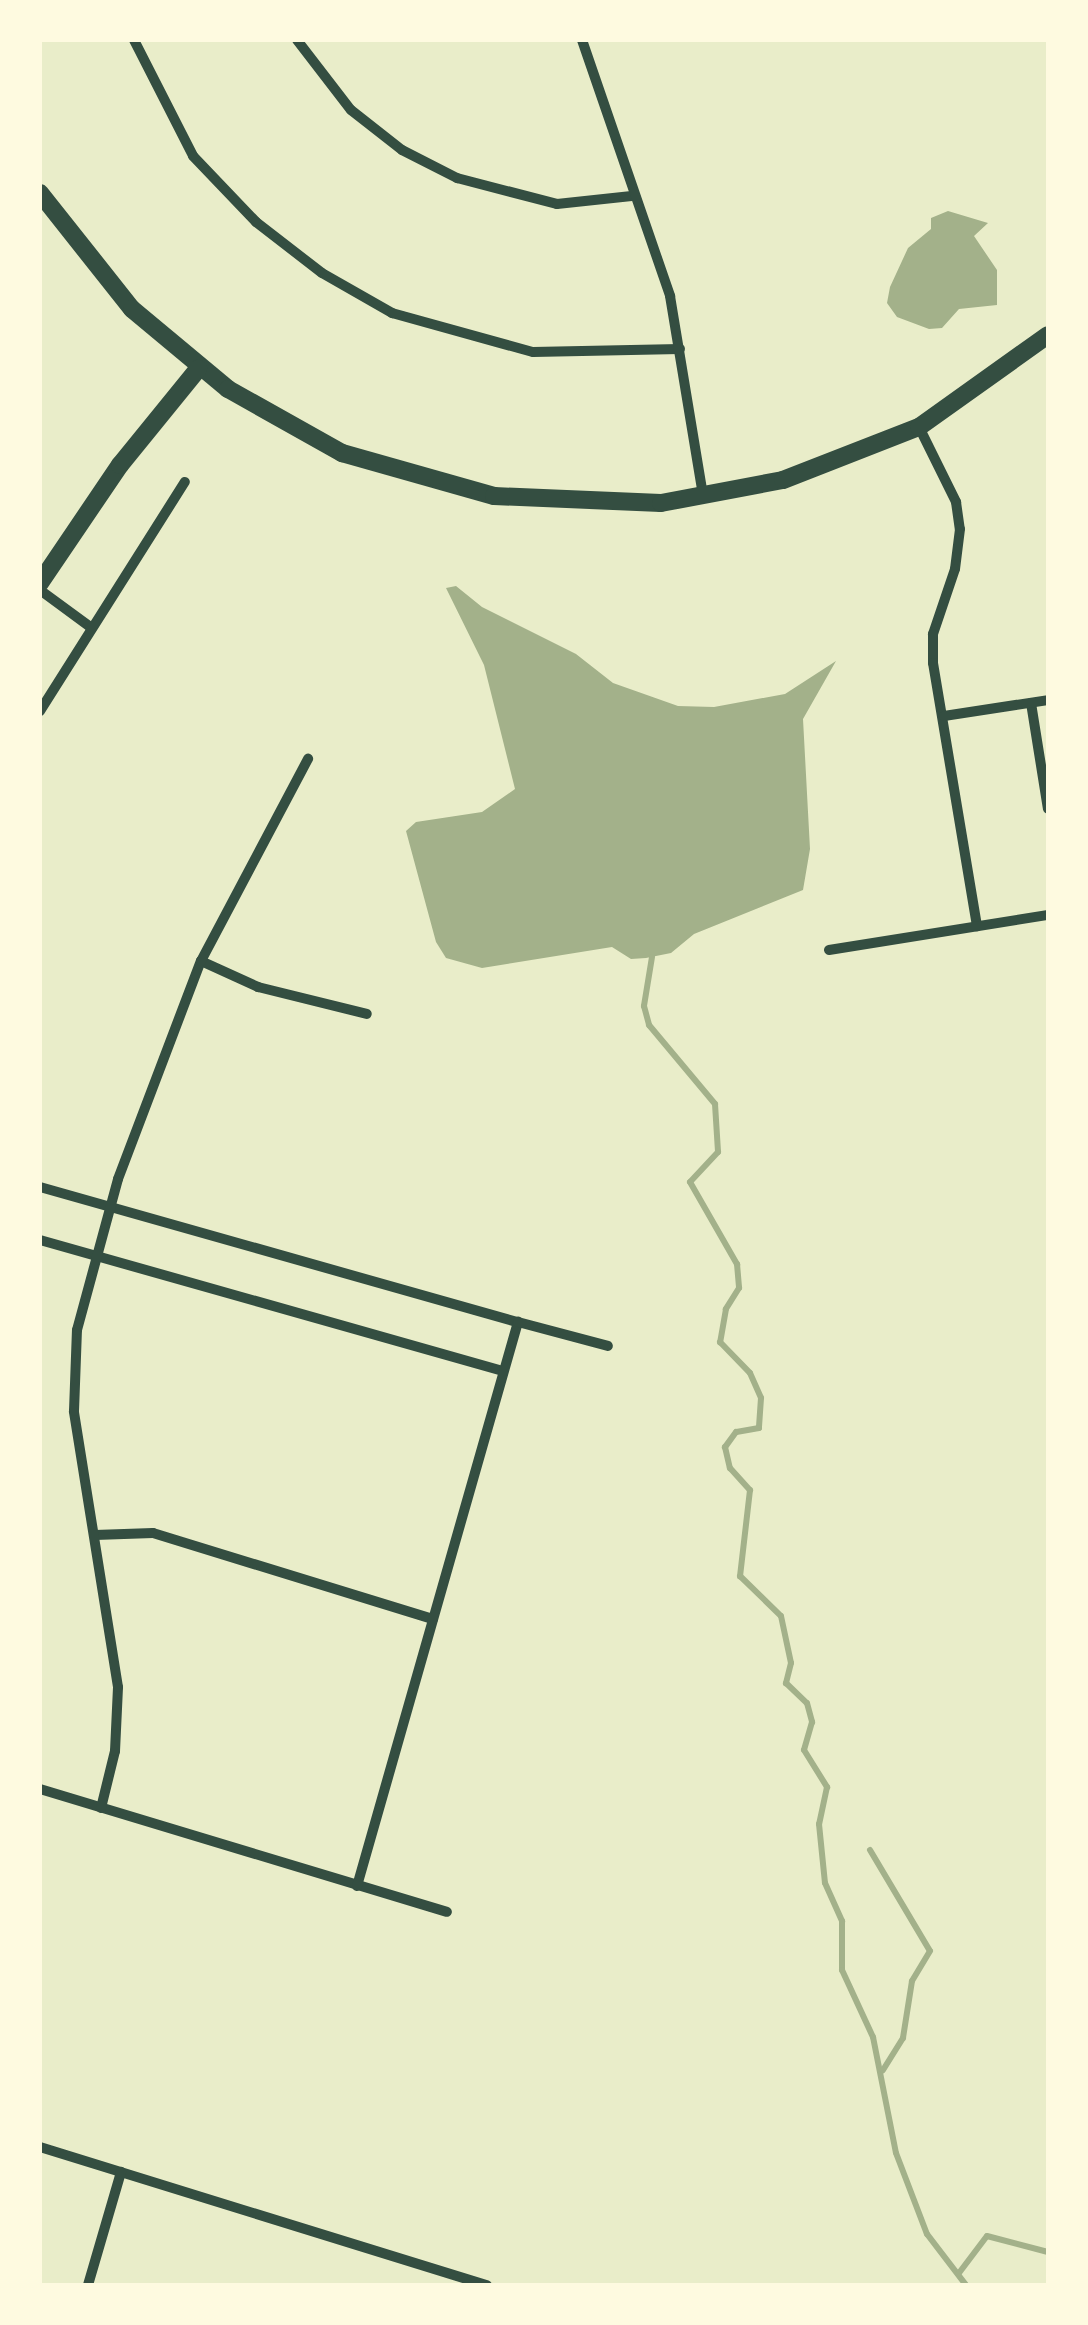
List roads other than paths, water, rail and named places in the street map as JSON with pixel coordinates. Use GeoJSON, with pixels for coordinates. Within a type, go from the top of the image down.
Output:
{"type":"FeatureCollection","features":[{"type":"Feature","properties":{"kind":"street"},"geometry":{"type":"LineString","coordinates":[[134,40],[193,156],[256,222],[322,274],[392,313],[533,352],[680,350]]}},
{"type":"Feature","properties":{"kind":"street"},"geometry":{"type":"LineString","coordinates":[[297,40],[351,110],[402,150],[457,178],[556,204],[632,196]]}},
{"type":"Feature","properties":{"kind":"street"},"geometry":{"type":"LineString","coordinates":[[582,40],[632,196],[670,296],[703,497]]}},
{"type":"Feature","properties":{"kind":"street"},"geometry":{"type":"LineString","coordinates":[[40,193],[97,271],[198,369],[342,453],[444,487],[544,502],[703,497],[833,464],[919,427],[1045,344]]}},
{"type":"Feature","properties":{"kind":"street"},"geometry":{"type":"LineString","coordinates":[[89,626],[40,586],[120,465],[198,369]]}},
{"type":"Feature","properties":{"kind":"street"},"geometry":{"type":"LineString","coordinates":[[919,427],[956,502],[960,529],[956,568],[933,634],[977,926]]}},
{"type":"Feature","properties":{"kind":"street"},"geometry":{"type":"LineString","coordinates":[[40,711],[89,626],[184,482]]}},
{"type":"Feature","properties":{"kind":"street"},"geometry":{"type":"LineString","coordinates":[[944,716],[1048,700]]}},
{"type":"Feature","properties":{"kind":"street"},"geometry":{"type":"LineString","coordinates":[[1031,703],[1048,809]]}},
{"type":"Feature","properties":{"kind":"street"},"geometry":{"type":"LineString","coordinates":[[101,1808],[119,1708],[72,1367],[110,1206],[201,961],[308,759]]}},
{"type":"Feature","properties":{"kind":"street"},"geometry":{"type":"LineString","coordinates":[[829,950],[1048,916]]}},
{"type":"Feature","properties":{"kind":"street"},"geometry":{"type":"LineString","coordinates":[[201,961],[258,987],[366,1014]]}},
{"type":"Feature","properties":{"kind":"street"},"geometry":{"type":"LineString","coordinates":[[40,1187],[608,1346]]}},
{"type":"Feature","properties":{"kind":"street"},"geometry":{"type":"LineString","coordinates":[[40,1240],[504,1371]]}},
{"type":"Feature","properties":{"kind":"street"},"geometry":{"type":"LineString","coordinates":[[357,1886],[518,1322]]}},
{"type":"Feature","properties":{"kind":"street"},"geometry":{"type":"LineString","coordinates":[[95,1535],[152,1533],[433,1620]]}},
{"type":"Feature","properties":{"kind":"street"},"geometry":{"type":"LineString","coordinates":[[40,1789],[447,1912]]}},
{"type":"Feature","properties":{"kind":"street"},"geometry":{"type":"LineString","coordinates":[[40,2147],[487,2285]]}},
{"type":"Feature","properties":{"kind":"street"},"geometry":{"type":"LineString","coordinates":[[88,2285],[121,2172]]}},
{"type":"Feature","properties":{"kind":"waterway"},"geometry":{"type":"LineString","coordinates":[[652,957],[644,1006],[649,1025],[715,1104],[718,1152],[690,1182],[737,1264],[739,1288],[726,1309],[720,1342],[750,1373],[761,1398],[759,1428],[736,1432],[725,1447],[730,1468],[750,1490],[740,1576],[781,1616],[791,1663],[786,1683],[807,1703],[812,1722],[804,1750],[827,1787],[819,1824],[825,1883],[842,1921],[842,1970],[873,2037],[896,2153],[927,2234],[966,2285]]}},
{"type":"Feature","properties":{"kind":"waterway"},"geometry":{"type":"LineString","coordinates":[[870,1850],[930,1951],[912,1981],[903,2038],[883,2070]]}},
{"type":"Feature","properties":{"kind":"waterway"},"geometry":{"type":"LineString","coordinates":[[959,2273],[987,2236],[1048,2252]]}}]}
